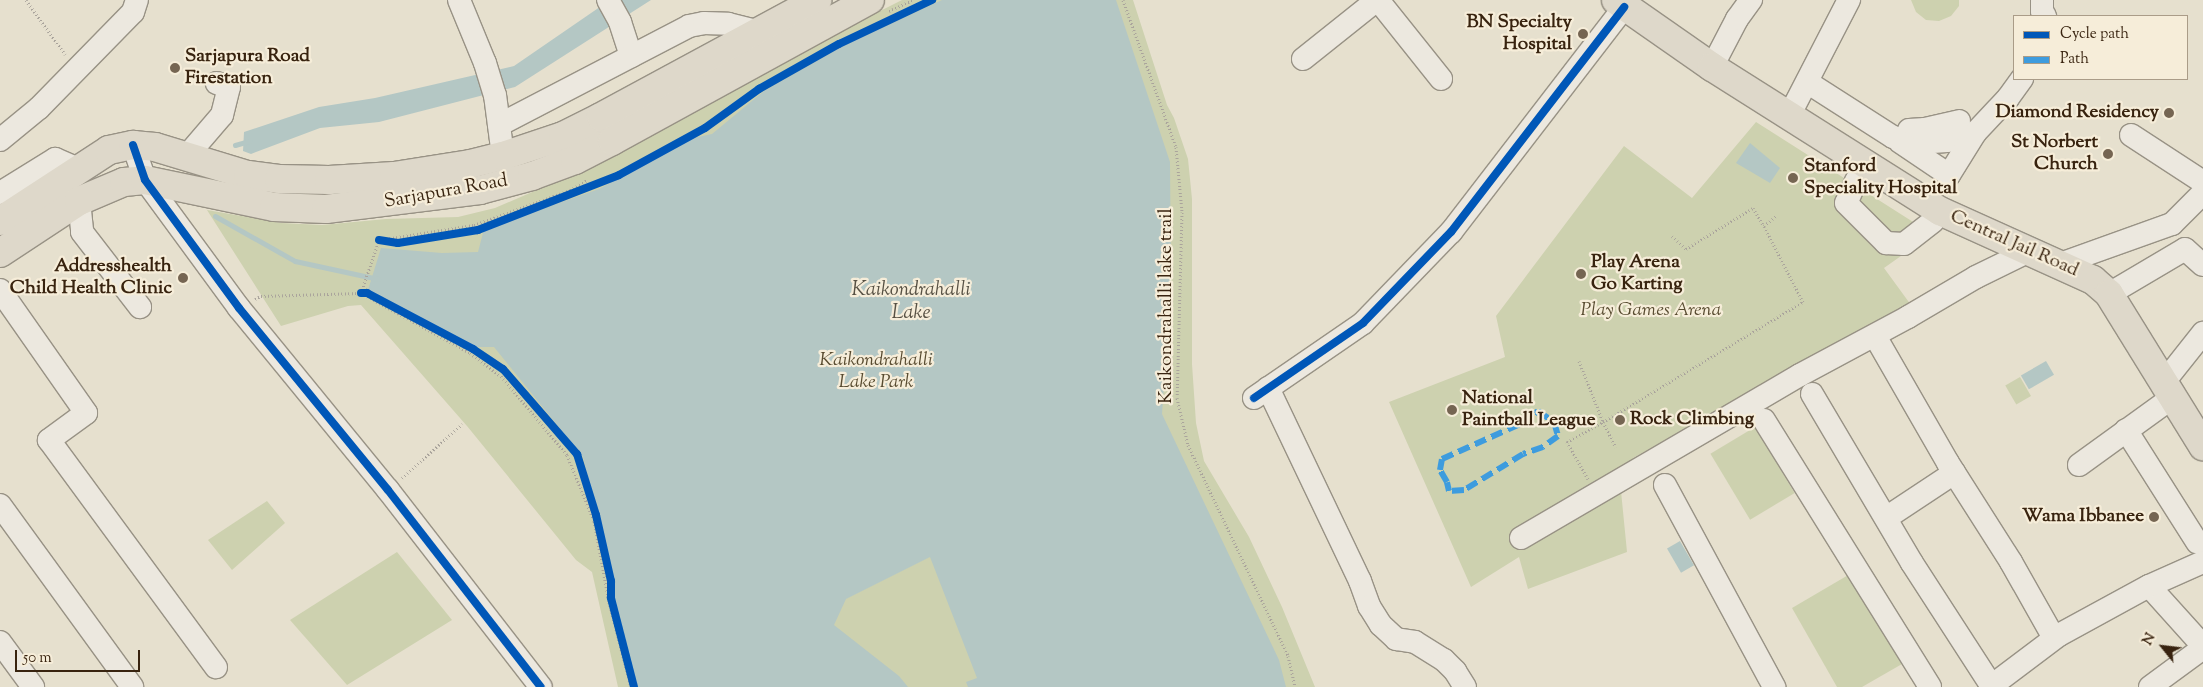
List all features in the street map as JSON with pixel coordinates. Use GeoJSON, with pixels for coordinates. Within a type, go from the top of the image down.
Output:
{"type":"FeatureCollection","features":[{"type":"Feature","properties":{"kind":"main road","name":"Sarjapura Road"},"geometry":{"type":"LineString","coordinates":[[0,253],[79,201],[124,182],[145,180],[274,207],[326,209],[480,190],[532,176],[575,160],[870,0]]}},
{"type":"Feature","properties":{"kind":"main road","name":"Sarjapura Road"},"geometry":{"type":"LineString","coordinates":[[0,221],[109,150],[133,145],[155,147],[248,175],[279,179],[329,180],[394,176],[470,164],[502,156],[562,136],[601,117],[814,1]]}},
{"type":"Feature","properties":{"kind":"main road","name":"Central Jail Road"},"geometry":{"type":"LineString","coordinates":[[1620,3],[1712,67],[1867,163],[1940,211],[2093,280],[2109,294],[2203,446]]}},
{"type":"Feature","properties":{"kind":"main road"},"geometry":{"type":"LineString","coordinates":[[84,165],[105,189]]}},
{"type":"Feature","properties":{"kind":"street"},"geometry":{"type":"LineString","coordinates":[[0,127],[133,12],[137,0]]}},
{"type":"Feature","properties":{"kind":"street"},"geometry":{"type":"LineString","coordinates":[[459,0],[485,62],[495,95],[502,156]]}},
{"type":"Feature","properties":{"kind":"street"},"geometry":{"type":"LineString","coordinates":[[608,0],[620,22],[631,56]]}},
{"type":"Feature","properties":{"kind":"street"},"geometry":{"type":"LineString","coordinates":[[1303,59],[1378,0],[1441,79]]}},
{"type":"Feature","properties":{"kind":"street"},"geometry":{"type":"LineString","coordinates":[[1712,67],[1737,19],[1751,0]]}},
{"type":"Feature","properties":{"kind":"street"},"geometry":{"type":"LineString","coordinates":[[1789,116],[1849,0]]}},
{"type":"Feature","properties":{"kind":"street"},"geometry":{"type":"LineString","coordinates":[[2042,0],[2042,11],[2044,15]]}},
{"type":"Feature","properties":{"kind":"street"},"geometry":{"type":"LineString","coordinates":[[2055,15],[2056,0]]}},
{"type":"Feature","properties":{"kind":"street"},"geometry":{"type":"LineString","coordinates":[[1465,687],[1455,670],[1444,660],[1414,642],[1396,639],[1381,625],[1369,606],[1360,581],[1261,393],[1363,323],[1451,232],[1620,3]]}},
{"type":"Feature","properties":{"kind":"street"},"geometry":{"type":"LineString","coordinates":[[499,125],[689,26],[704,23],[728,24],[759,32]]}},
{"type":"Feature","properties":{"kind":"street"},"geometry":{"type":"LineString","coordinates":[[0,140],[39,108],[65,72]]}},
{"type":"Feature","properties":{"kind":"street"},"geometry":{"type":"LineString","coordinates":[[1888,134],[1918,143],[1947,141],[2008,98],[2021,80]]}},
{"type":"Feature","properties":{"kind":"street"},"geometry":{"type":"LineString","coordinates":[[1807,82],[1949,175],[1967,127]]}},
{"type":"Feature","properties":{"kind":"street"},"geometry":{"type":"LineString","coordinates":[[186,157],[222,115],[229,87],[218,84]]}},
{"type":"Feature","properties":{"kind":"street"},"geometry":{"type":"LineString","coordinates":[[2131,135],[2203,182]]}},
{"type":"Feature","properties":{"kind":"street"},"geometry":{"type":"LineString","coordinates":[[133,145],[145,180],[239,308],[388,490],[541,687]]}},
{"type":"Feature","properties":{"kind":"street"},"geometry":{"type":"LineString","coordinates":[[0,193],[55,159],[84,165]]}},
{"type":"Feature","properties":{"kind":"street"},"geometry":{"type":"LineString","coordinates":[[1867,163],[1846,203],[1886,243],[1904,244],[1933,221],[1940,211]]}},
{"type":"Feature","properties":{"kind":"street"},"geometry":{"type":"LineString","coordinates":[[2060,264],[2172,224],[2203,193]]}},
{"type":"Feature","properties":{"kind":"street"},"geometry":{"type":"LineString","coordinates":[[79,201],[82,232],[140,307]]}},
{"type":"Feature","properties":{"kind":"street"},"geometry":{"type":"LineString","coordinates":[[2109,294],[2185,249],[2203,264]]}},
{"type":"Feature","properties":{"kind":"street"},"geometry":{"type":"LineString","coordinates":[[1520,538],[1800,375],[1875,336],[1976,277],[2028,251]]}},
{"type":"Feature","properties":{"kind":"street"},"geometry":{"type":"LineString","coordinates":[[0,290],[86,413],[49,440],[216,667]]}},
{"type":"Feature","properties":{"kind":"street"},"geometry":{"type":"LineString","coordinates":[[2079,465],[2126,430],[2168,390],[2203,333]]}},
{"type":"Feature","properties":{"kind":"street"},"geometry":{"type":"LineString","coordinates":[[1875,336],[1954,473],[2011,562],[2054,638]]}},
{"type":"Feature","properties":{"kind":"street"},"geometry":{"type":"LineString","coordinates":[[1812,394],[1912,563],[1998,683],[2054,638],[2149,586],[2200,552],[2126,430]]}},
{"type":"Feature","properties":{"kind":"street"},"geometry":{"type":"LineString","coordinates":[[1764,420],[1930,687]]}},
{"type":"Feature","properties":{"kind":"street"},"geometry":{"type":"LineString","coordinates":[[1886,518],[1954,473]]}},
{"type":"Feature","properties":{"kind":"street"},"geometry":{"type":"LineString","coordinates":[[1665,485],[1774,687]]}},
{"type":"Feature","properties":{"kind":"street"},"geometry":{"type":"LineString","coordinates":[[0,505],[132,687]]}},
{"type":"Feature","properties":{"kind":"street"},"geometry":{"type":"LineString","coordinates":[[2149,586],[2203,647],[2150,687]]}},
{"type":"Feature","properties":{"kind":"street"},"geometry":{"type":"LineString","coordinates":[[0,642],[33,687]]}},
{"type":"Feature","properties":{"kind":"path"},"geometry":{"type":"LineString","coordinates":[[26,0],[65,72]]}},
{"type":"Feature","properties":{"kind":"path"},"geometry":{"type":"LineString","coordinates":[[892,20],[916,8]]}},
{"type":"Feature","properties":{"kind":"path"},"geometry":{"type":"LineString","coordinates":[[361,293],[379,240],[398,243],[478,230],[594,185]]}},
{"type":"Feature","properties":{"kind":"path"},"geometry":{"type":"LineString","coordinates":[[1597,494],[1568,442],[1803,302],[1753,208],[1686,249],[1672,236]]}},
{"type":"Feature","properties":{"kind":"path"},"geometry":{"type":"LineString","coordinates":[[1764,226],[1777,215]]}},
{"type":"Feature","properties":{"kind":"path"},"geometry":{"type":"LineString","coordinates":[[361,293],[470,352],[501,376],[567,455],[594,521],[609,602],[632,687]]}},
{"type":"Feature","properties":{"kind":"path"},"geometry":{"type":"LineString","coordinates":[[239,308],[261,296],[367,293],[473,349],[503,369],[577,454]]}},
{"type":"Feature","properties":{"kind":"path"},"geometry":{"type":"LineString","coordinates":[[1578,361],[1603,422],[1616,447]]}},
{"type":"Feature","properties":{"kind":"path"},"geometry":{"type":"LineString","coordinates":[[388,490],[462,424]]}},
{"type":"Feature","properties":{"kind":"path"},"geometry":{"type":"LineString","coordinates":[[580,463],[596,515],[612,581],[612,598],[632,687]]}},
{"type":"Feature","properties":{"kind":"green space","name":"Kaikondrahalli Lake"},"geometry":{"type":"Polygon","coordinates":[[[902,0],[1133,0],[1167,105],[1174,118],[1188,159],[1192,199],[1192,364],[1196,423],[1204,461],[1249,537],[1282,607],[1315,687],[618,687],[592,572],[576,560],[467,426],[361,305],[348,306],[281,326],[207,210],[281,223],[322,225],[386,219],[458,217],[495,208],[613,157],[722,97],[771,66],[902,0]]]}},
{"type":"Feature","properties":{"kind":"green space"},"geometry":{"type":"Polygon","coordinates":[[[1911,0],[1959,0],[1959,6],[1951,16],[1939,21],[1926,20],[1916,12],[1911,0]]]}},
{"type":"Feature","properties":{"kind":"green space","name":"Play Games Arena"},"geometry":{"type":"Polygon","coordinates":[[[1756,122],[1932,234],[1884,268],[1911,305],[1633,458],[1633,476],[1621,491],[1627,552],[1528,589],[1519,557],[1471,587],[1389,402],[1505,357],[1496,316],[1624,146],[1692,198],[1756,122]]]}},
{"type":"Feature","properties":{"kind":"green space"},"geometry":{"type":"Polygon","coordinates":[[[2020,377],[2031,396],[2016,405],[2005,386],[2020,377]]]}},
{"type":"Feature","properties":{"kind":"green space"},"geometry":{"type":"Polygon","coordinates":[[[1755,427],[1795,493],[1750,520],[1710,454],[1755,427]]]}},
{"type":"Feature","properties":{"kind":"green space"},"geometry":{"type":"Polygon","coordinates":[[[267,501],[285,523],[232,570],[208,540],[267,501]]]}},
{"type":"Feature","properties":{"kind":"green space"},"geometry":{"type":"Polygon","coordinates":[[[397,552],[452,620],[347,685],[290,620],[397,552]]]}},
{"type":"Feature","properties":{"kind":"green space"},"geometry":{"type":"Polygon","coordinates":[[[1850,574],[1902,664],[1862,687],[1837,687],[1792,608],[1850,574]]]}},
{"type":"Feature","properties":{"kind":"water"},"geometry":{"type":"Polygon","coordinates":[[[610,0],[651,0],[515,87],[379,122],[320,128],[251,154],[243,151],[244,132],[319,107],[375,98],[514,66],[610,0]]]}},
{"type":"Feature","properties":{"kind":"water","name":"Kaikondrahalli Lake"},"geometry":{"type":"Polygon","coordinates":[[[942,0],[1116,0],[1170,162],[1171,283],[1162,414],[1279,660],[1286,687],[968,687],[966,682],[977,678],[930,557],[846,599],[834,625],[899,676],[908,687],[637,687],[614,600],[614,580],[583,457],[494,347],[473,347],[368,290],[381,248],[442,253],[478,252],[484,229],[599,189],[693,138],[712,134],[764,91],[845,45],[942,0]]]}},
{"type":"Feature","properties":{"kind":"water"},"geometry":{"type":"Polygon","coordinates":[[[1750,143],[1780,168],[1770,183],[1736,163],[1750,143]]]}},
{"type":"Feature","properties":{"kind":"water"},"geometry":{"type":"Polygon","coordinates":[[[2046,361],[2054,375],[2029,389],[2021,376],[2046,361]]]}},
{"type":"Feature","properties":{"kind":"water"},"geometry":{"type":"Polygon","coordinates":[[[1680,541],[1694,565],[1681,573],[1667,548],[1680,541]]]}},
{"type":"Feature","properties":{"kind":"waterway"},"geometry":{"type":"LineString","coordinates":[[235,145],[249,141]]}},
{"type":"Feature","properties":{"kind":"waterway"},"geometry":{"type":"LineString","coordinates":[[215,216],[295,261],[378,279]]}},
{"type":"Feature","properties":{"kind":"marked path"},"geometry":{"type":"LineString","coordinates":[[1538,411],[1554,422],[1558,436],[1543,447],[1523,454],[1464,490],[1449,491],[1447,482],[1440,470],[1442,459],[1520,424],[1538,411]]}},
{"type":"Feature","properties":{"kind":"cycle path"},"geometry":{"type":"LineString","coordinates":[[379,240],[398,243],[478,230],[619,175],[705,128],[759,89],[839,44],[932,0]]}},
{"type":"Feature","properties":{"kind":"cycle path"},"geometry":{"type":"LineString","coordinates":[[1254,398],[1363,323],[1451,232],[1624,7]]}},
{"type":"Feature","properties":{"kind":"cycle path"},"geometry":{"type":"LineString","coordinates":[[133,145],[145,180],[239,308],[388,490],[541,687]]}},
{"type":"Feature","properties":{"kind":"cycle path"},"geometry":{"type":"LineString","coordinates":[[361,293],[367,293],[473,349],[503,369],[577,454],[596,515],[611,581],[611,598],[634,687]]}},
{"type":"Feature","properties":{"kind":"place","name":"BN Specialty Hospital"},"geometry":{"type":"Point","coordinates":[1583,34]}},
{"type":"Feature","properties":{"kind":"place","name":"Sarjapura Road Firestation"},"geometry":{"type":"Point","coordinates":[175,68]}},
{"type":"Feature","properties":{"kind":"place","name":"Diamond Residency"},"geometry":{"type":"Point","coordinates":[2169,113]}},
{"type":"Feature","properties":{"kind":"place","name":"St Norbert Church"},"geometry":{"type":"Point","coordinates":[2108,154]}},
{"type":"Feature","properties":{"kind":"place","name":"Stanford Speciality Hospital"},"geometry":{"type":"Point","coordinates":[1793,178]}},
{"type":"Feature","properties":{"kind":"place","name":"Play Arena Go Karting"},"geometry":{"type":"Point","coordinates":[1581,274]}},
{"type":"Feature","properties":{"kind":"place","name":"Addresshealth Child Health Clinic"},"geometry":{"type":"Point","coordinates":[183,278]}},
{"type":"Feature","properties":{"kind":"place","name":"National Paintball League"},"geometry":{"type":"Point","coordinates":[1452,410]}},
{"type":"Feature","properties":{"kind":"place","name":"Rock Climbing"},"geometry":{"type":"Point","coordinates":[1620,420]}},
{"type":"Feature","properties":{"kind":"place","name":"Wama Ibbanee"},"geometry":{"type":"Point","coordinates":[2154,517]}},
{"type":"Feature","properties":{"kind":"park label","name":"Kaikondrahalli Lake Park"},"geometry":{"type":"Point","coordinates":[876,372]}}]}
